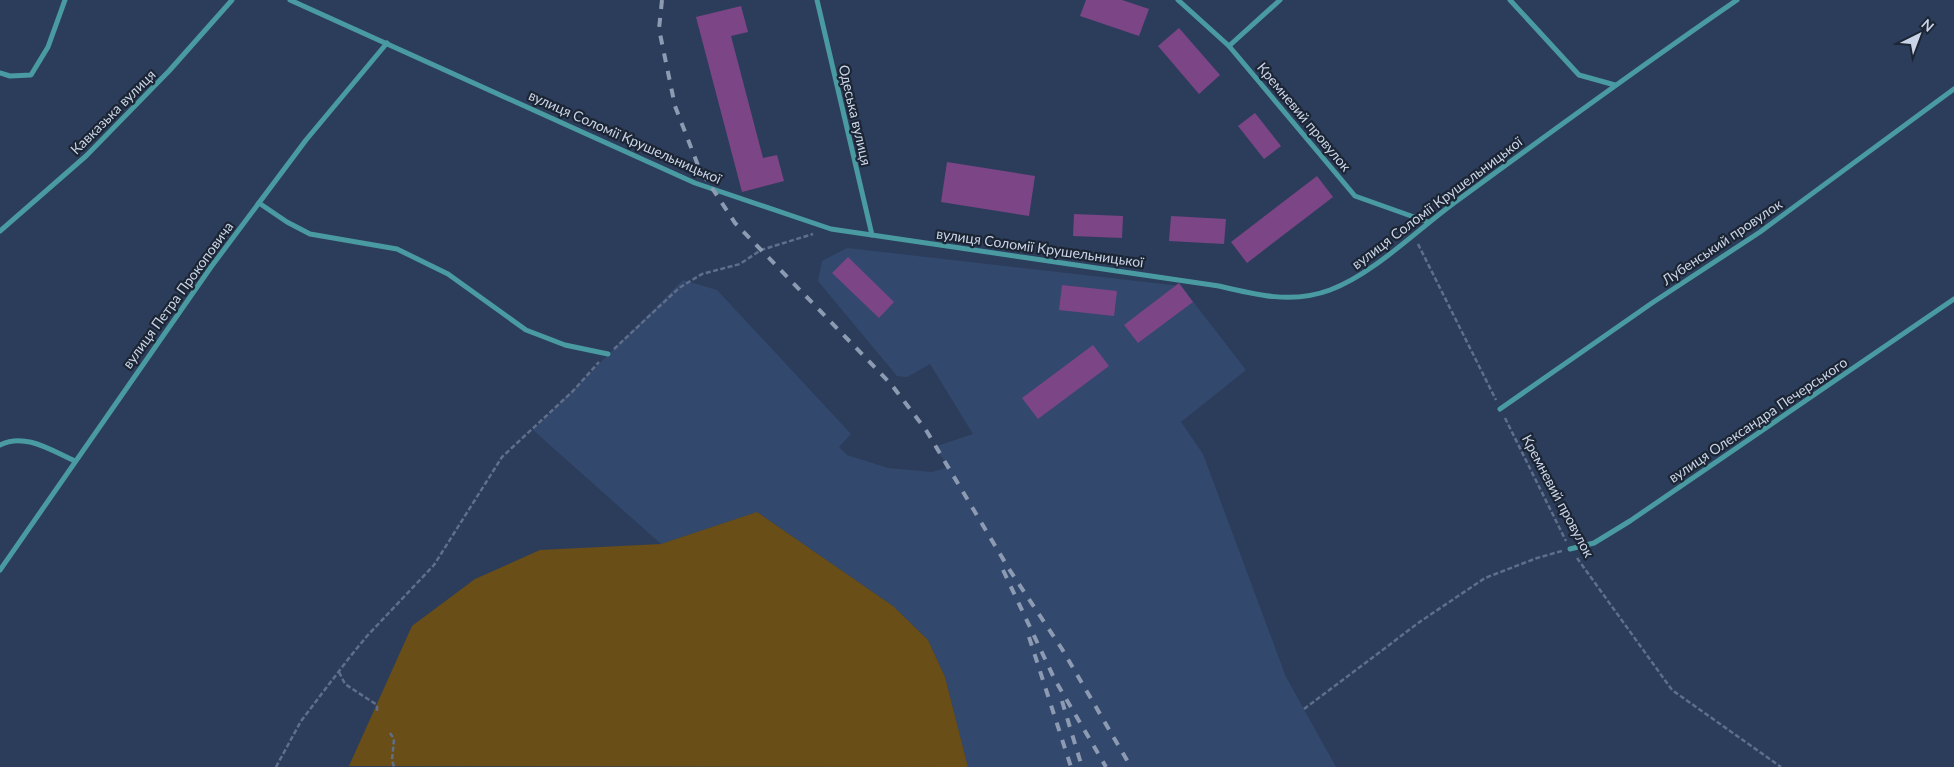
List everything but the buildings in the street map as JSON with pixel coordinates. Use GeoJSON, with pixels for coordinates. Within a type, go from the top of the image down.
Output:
{"type":"FeatureCollection","features":[{"type":"Feature","properties":{"kind":"street"},"geometry":{"type":"LineString","coordinates":[[0,73],[10,76],[31,75],[48,47],[65,0]]}},
{"type":"Feature","properties":{"kind":"street","name":"Кавказька вулиця"},"geometry":{"type":"LineString","coordinates":[[0,231],[86,156],[169,71],[232,0]]}},
{"type":"Feature","properties":{"kind":"street","name":"вулиця Соломії Крушельницької"},"geometry":{"type":"LineString","coordinates":[[290,0],[387,42],[695,183],[831,229],[1219,286],[1259,296],[1298,298],[1329,291],[1355,280],[1428,222],[1615,85],[1737,0]]}},
{"type":"Feature","properties":{"kind":"street","name":"Одеська вулиця"},"geometry":{"type":"LineString","coordinates":[[817,0],[872,235]]}},
{"type":"Feature","properties":{"kind":"street","name":"Кремневий провулок"},"geometry":{"type":"LineString","coordinates":[[1178,0],[1229,46],[1355,196],[1428,222]]}},
{"type":"Feature","properties":{"kind":"street"},"geometry":{"type":"LineString","coordinates":[[1229,46],[1280,0]]}},
{"type":"Feature","properties":{"kind":"street"},"geometry":{"type":"LineString","coordinates":[[1510,0],[1579,75],[1615,85]]}},
{"type":"Feature","properties":{"kind":"street","name":"вулиця Петра Прокоповича"},"geometry":{"type":"LineString","coordinates":[[0,570],[211,266],[306,140],[387,42]]}},
{"type":"Feature","properties":{"kind":"street","name":"Лубенський провулок"},"geometry":{"type":"LineString","coordinates":[[1500,408],[1652,303],[1760,232],[1954,89]]}},
{"type":"Feature","properties":{"kind":"street"},"geometry":{"type":"LineString","coordinates":[[259,203],[287,222],[310,234],[355,244],[397,249],[448,274],[526,330],[565,345],[608,354]]}},
{"type":"Feature","properties":{"kind":"street","name":"вулиця Олександра Печерського"},"geometry":{"type":"LineString","coordinates":[[1570,549],[1594,543],[1630,521],[1954,299]]}},
{"type":"Feature","properties":{"kind":"street"},"geometry":{"type":"LineString","coordinates":[[0,445],[19,440],[30,442],[75,461]]}},
{"type":"Feature","properties":{"kind":"path"},"geometry":{"type":"LineString","coordinates":[[276,767],[301,721],[367,636],[434,565],[502,457],[608,354],[679,288],[702,274],[740,264],[761,250],[784,241],[831,229]]}},
{"type":"Feature","properties":{"kind":"path","name":"Кремневий провулок"},"geometry":{"type":"LineString","coordinates":[[1413,234],[1570,549],[1672,690],[1781,767]]}},
{"type":"Feature","properties":{"kind":"path"},"geometry":{"type":"LineString","coordinates":[[1304,709],[1421,621],[1485,578],[1537,558],[1570,549]]}},
{"type":"Feature","properties":{"kind":"path"},"geometry":{"type":"LineString","coordinates":[[339,672],[345,684],[377,705],[377,712]]}},
{"type":"Feature","properties":{"kind":"path"},"geometry":{"type":"LineString","coordinates":[[390,733],[394,739],[392,760],[394,767]]}},
{"type":"Feature","properties":{"kind":"shaded area"},"geometry":{"type":"Polygon","coordinates":[[[847,248],[1181,286],[1246,370],[1181,422],[1203,454],[1286,677],[1336,767],[968,767],[945,677],[928,640],[893,606],[757,512],[661,544],[533,430],[683,280],[717,290],[851,434],[839,447],[847,455],[888,468],[932,472],[949,467],[934,447],[973,434],[930,364],[907,377],[897,376],[818,281],[822,261],[847,248]]]}},
{"type":"Feature","properties":{"kind":"shaded area"},"geometry":{"type":"Polygon","coordinates":[[[757,512],[893,606],[928,640],[945,677],[968,767],[349,766],[412,626],[475,579],[540,550],[661,544],[757,512]]]}},
{"type":"Feature","properties":{"kind":"railway"},"geometry":{"type":"LineString","coordinates":[[662,0],[659,29],[675,106],[699,168],[735,223],[891,384],[926,430],[1009,569],[1062,649],[1131,767]]}},
{"type":"Feature","properties":{"kind":"railway"},"geometry":{"type":"LineString","coordinates":[[1003,570],[1055,680],[1106,767]]}},
{"type":"Feature","properties":{"kind":"railway"},"geometry":{"type":"LineString","coordinates":[[1029,637],[1071,767]]}},
{"type":"Feature","properties":{"kind":"railway"},"geometry":{"type":"LineString","coordinates":[[1062,701],[1082,767]]}}]}
